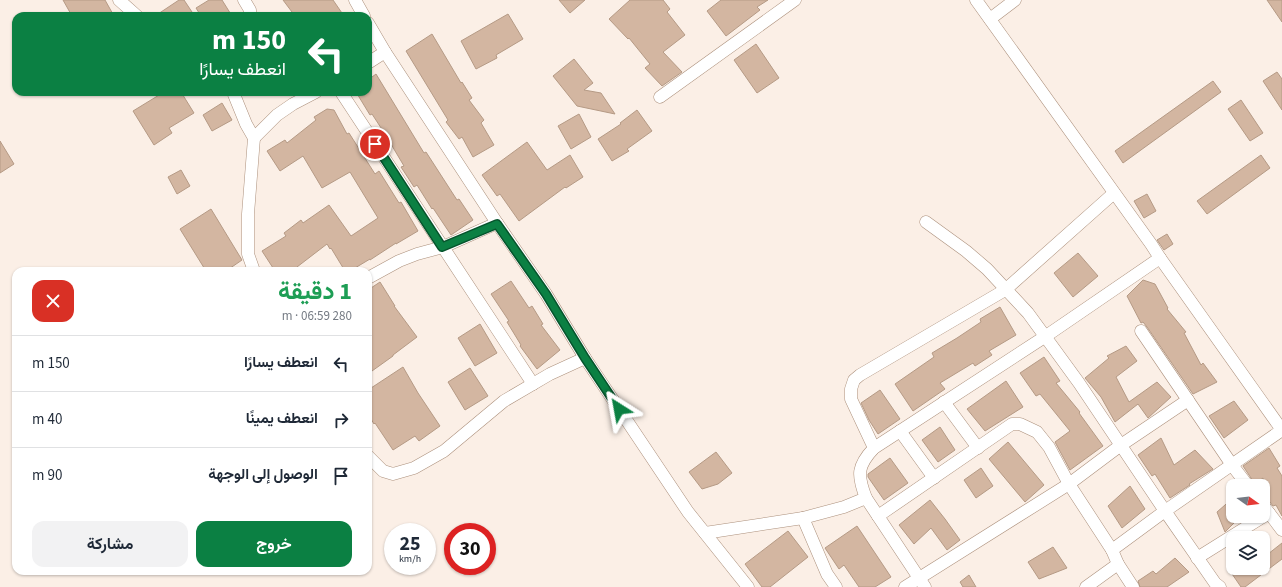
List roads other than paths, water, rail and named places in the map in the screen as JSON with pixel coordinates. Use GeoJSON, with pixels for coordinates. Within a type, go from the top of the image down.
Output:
{"type":"FeatureCollection","features":[{"type":"Feature","properties":{"kind":"street"},"geometry":{"type":"LineString","coordinates":[[244,0],[250,12]]}},
{"type":"Feature","properties":{"kind":"street"},"geometry":{"type":"LineString","coordinates":[[355,0],[362,12]]}},
{"type":"Feature","properties":{"kind":"street"},"geometry":{"type":"LineString","coordinates":[[660,97],[795,0]]}},
{"type":"Feature","properties":{"kind":"street"},"geometry":{"type":"LineString","coordinates":[[976,0],[1282,430],[1165,511],[1112,550]]}},
{"type":"Feature","properties":{"kind":"street"},"geometry":{"type":"LineString","coordinates":[[990,19],[1015,0]]}},
{"type":"Feature","properties":{"kind":"street"},"geometry":{"type":"LineString","coordinates":[[122,1],[133,12]]}},
{"type":"Feature","properties":{"kind":"street"},"geometry":{"type":"LineString","coordinates":[[372,30],[497,224],[546,294],[585,358],[688,512],[748,587]]}},
{"type":"Feature","properties":{"kind":"street"},"geometry":{"type":"LineString","coordinates":[[372,60],[385,52]]}},
{"type":"Feature","properties":{"kind":"street"},"geometry":{"type":"LineString","coordinates":[[235,96],[246,124],[254,138],[248,214],[248,254],[253,267]]}},
{"type":"Feature","properties":{"kind":"street"},"geometry":{"type":"LineString","coordinates":[[254,138],[277,115],[308,96]]}},
{"type":"Feature","properties":{"kind":"street"},"geometry":{"type":"LineString","coordinates":[[344,96],[533,384]]}},
{"type":"Feature","properties":{"kind":"street"},"geometry":{"type":"LineString","coordinates":[[874,448],[851,399],[851,389],[854,380],[860,374],[1005,290],[1114,193]]}},
{"type":"Feature","properties":{"kind":"street"},"geometry":{"type":"LineString","coordinates":[[926,222],[966,251],[987,269],[1028,313],[1046,336],[1197,558],[1215,583],[1220,587]]}},
{"type":"Feature","properties":{"kind":"street"},"geometry":{"type":"LineString","coordinates":[[372,276],[399,261],[442,247],[497,224]]}},
{"type":"Feature","properties":{"kind":"street"},"geometry":{"type":"LineString","coordinates":[[922,583],[866,498],[861,484],[860,472],[864,459],[874,448],[1046,336],[1160,258]]}},
{"type":"Feature","properties":{"kind":"street"},"geometry":{"type":"LineString","coordinates":[[1141,331],[1243,479]]}},
{"type":"Feature","properties":{"kind":"street"},"geometry":{"type":"LineString","coordinates":[[372,460],[383,471],[393,474],[414,468],[444,451],[504,401],[533,384],[585,358]]}},
{"type":"Feature","properties":{"kind":"street"},"geometry":{"type":"LineString","coordinates":[[905,587],[922,583],[1069,484],[1121,445],[1188,400]]}},
{"type":"Feature","properties":{"kind":"street"},"geometry":{"type":"LineString","coordinates":[[944,402],[978,448]]}},
{"type":"Feature","properties":{"kind":"street"},"geometry":{"type":"LineString","coordinates":[[878,516],[1012,424],[1020,424],[1037,432],[1049,447],[1069,484],[1112,550],[1118,564],[1133,587]]}},
{"type":"Feature","properties":{"kind":"street"},"geometry":{"type":"LineString","coordinates":[[900,431],[934,478]]}},
{"type":"Feature","properties":{"kind":"street"},"geometry":{"type":"LineString","coordinates":[[705,533],[803,518],[844,508],[866,498]]}},
{"type":"Feature","properties":{"kind":"street"},"geometry":{"type":"LineString","coordinates":[[1270,514],[1282,530]]}},
{"type":"Feature","properties":{"kind":"street"},"geometry":{"type":"LineString","coordinates":[[803,518],[827,574],[836,587]]}},
{"type":"Feature","properties":{"kind":"street"},"geometry":{"type":"LineString","coordinates":[[1197,558],[1246,523]]}},
{"type":"Feature","properties":{"kind":"street"},"geometry":{"type":"LineString","coordinates":[[1086,587],[1118,564]]}}]}
